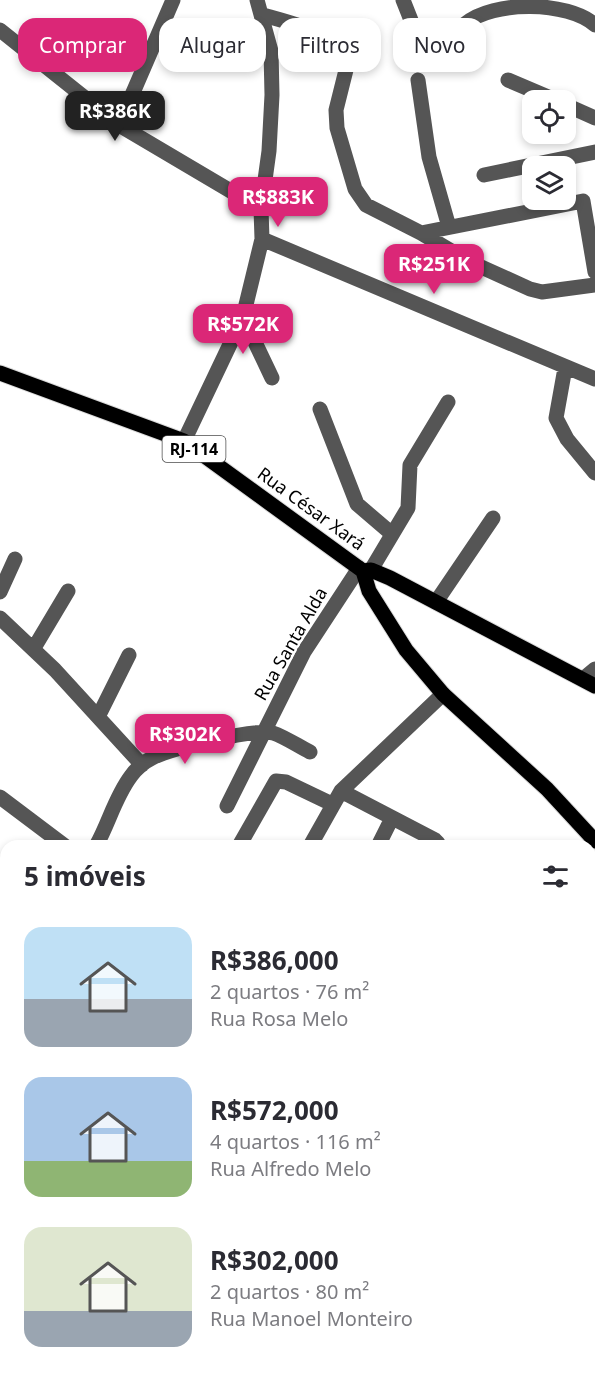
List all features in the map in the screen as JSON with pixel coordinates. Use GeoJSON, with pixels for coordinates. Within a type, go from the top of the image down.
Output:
{"type":"FeatureCollection","features":[{"type":"Feature","properties":{"kind":"main road","name":"Rua César Xará"},"geometry":{"type":"LineString","coordinates":[[0,374],[184,441],[364,570],[390,578],[591,678]]}},
{"type":"Feature","properties":{"kind":"main road"},"geometry":{"type":"LineString","coordinates":[[364,570],[374,599],[406,650],[443,694],[547,789],[594,840]]}},
{"type":"Feature","properties":{"kind":"main road"},"geometry":{"type":"LineString","coordinates":[[374,599],[379,587],[390,578]]}},
{"type":"Feature","properties":{"kind":"street"},"geometry":{"type":"LineString","coordinates":[[119,125],[173,0]]}},
{"type":"Feature","properties":{"kind":"street"},"geometry":{"type":"LineString","coordinates":[[184,441],[243,317],[262,239],[261,209],[269,152],[272,95],[271,51],[263,15],[257,0]]}},
{"type":"Feature","properties":{"kind":"street"},"geometry":{"type":"LineString","coordinates":[[403,0],[424,53],[434,57],[444,50],[466,22],[487,13],[513,7],[540,6],[566,10],[585,16],[595,25]]}},
{"type":"Feature","properties":{"kind":"street"},"geometry":{"type":"LineString","coordinates":[[263,15],[301,27],[341,47],[348,62],[336,110],[336,119],[355,189],[366,205],[421,233],[468,261],[531,289],[542,292],[595,285]]}},
{"type":"Feature","properties":{"kind":"street"},"geometry":{"type":"LineString","coordinates":[[0,30],[119,125],[261,209]]}},
{"type":"Feature","properties":{"kind":"street"},"geometry":{"type":"LineString","coordinates":[[418,80],[429,157],[449,227]]}},
{"type":"Feature","properties":{"kind":"street"},"geometry":{"type":"LineString","coordinates":[[508,80],[532,90]]}},
{"type":"Feature","properties":{"kind":"street"},"geometry":{"type":"LineString","coordinates":[[576,109],[595,118]]}},
{"type":"Feature","properties":{"kind":"street"},"geometry":{"type":"LineString","coordinates":[[484,175],[595,152]]}},
{"type":"Feature","properties":{"kind":"street"},"geometry":{"type":"LineString","coordinates":[[421,233],[589,200],[595,272]]}},
{"type":"Feature","properties":{"kind":"street"},"geometry":{"type":"LineString","coordinates":[[262,239],[595,379]]}},
{"type":"Feature","properties":{"kind":"street"},"geometry":{"type":"LineString","coordinates":[[243,317],[272,378]]}},
{"type":"Feature","properties":{"kind":"street"},"geometry":{"type":"LineString","coordinates":[[565,368],[556,418],[567,439],[595,473]]}},
{"type":"Feature","properties":{"kind":"street","name":"Rua Santa Alda"},"geometry":{"type":"LineString","coordinates":[[227,806],[304,652],[392,534],[408,508],[411,490],[410,465],[448,402]]}},
{"type":"Feature","properties":{"kind":"street"},"geometry":{"type":"LineString","coordinates":[[320,409],[357,504],[392,534]]}},
{"type":"Feature","properties":{"kind":"street"},"geometry":{"type":"LineString","coordinates":[[436,602],[493,518]]}},
{"type":"Feature","properties":{"kind":"street"},"geometry":{"type":"LineString","coordinates":[[0,592],[15,559]]}},
{"type":"Feature","properties":{"kind":"street"},"geometry":{"type":"LineString","coordinates":[[34,648],[68,591]]}},
{"type":"Feature","properties":{"kind":"street"},"geometry":{"type":"LineString","coordinates":[[0,618],[34,648],[99,715],[142,765]]}},
{"type":"Feature","properties":{"kind":"street"},"geometry":{"type":"LineString","coordinates":[[99,715],[129,655]]}},
{"type":"Feature","properties":{"kind":"street"},"geometry":{"type":"LineString","coordinates":[[313,840],[337,798],[443,694]]}},
{"type":"Feature","properties":{"kind":"street"},"geometry":{"type":"LineString","coordinates":[[99,840],[123,787],[142,765],[168,752],[219,739],[264,732],[310,752]]}},
{"type":"Feature","properties":{"kind":"street"},"geometry":{"type":"LineString","coordinates":[[242,840],[276,781],[337,798],[435,840]]}},
{"type":"Feature","properties":{"kind":"street"},"geometry":{"type":"LineString","coordinates":[[0,797],[57,840]]}},
{"type":"Feature","properties":{"kind":"street"},"geometry":{"type":"LineString","coordinates":[[381,840],[392,820]]}}]}
